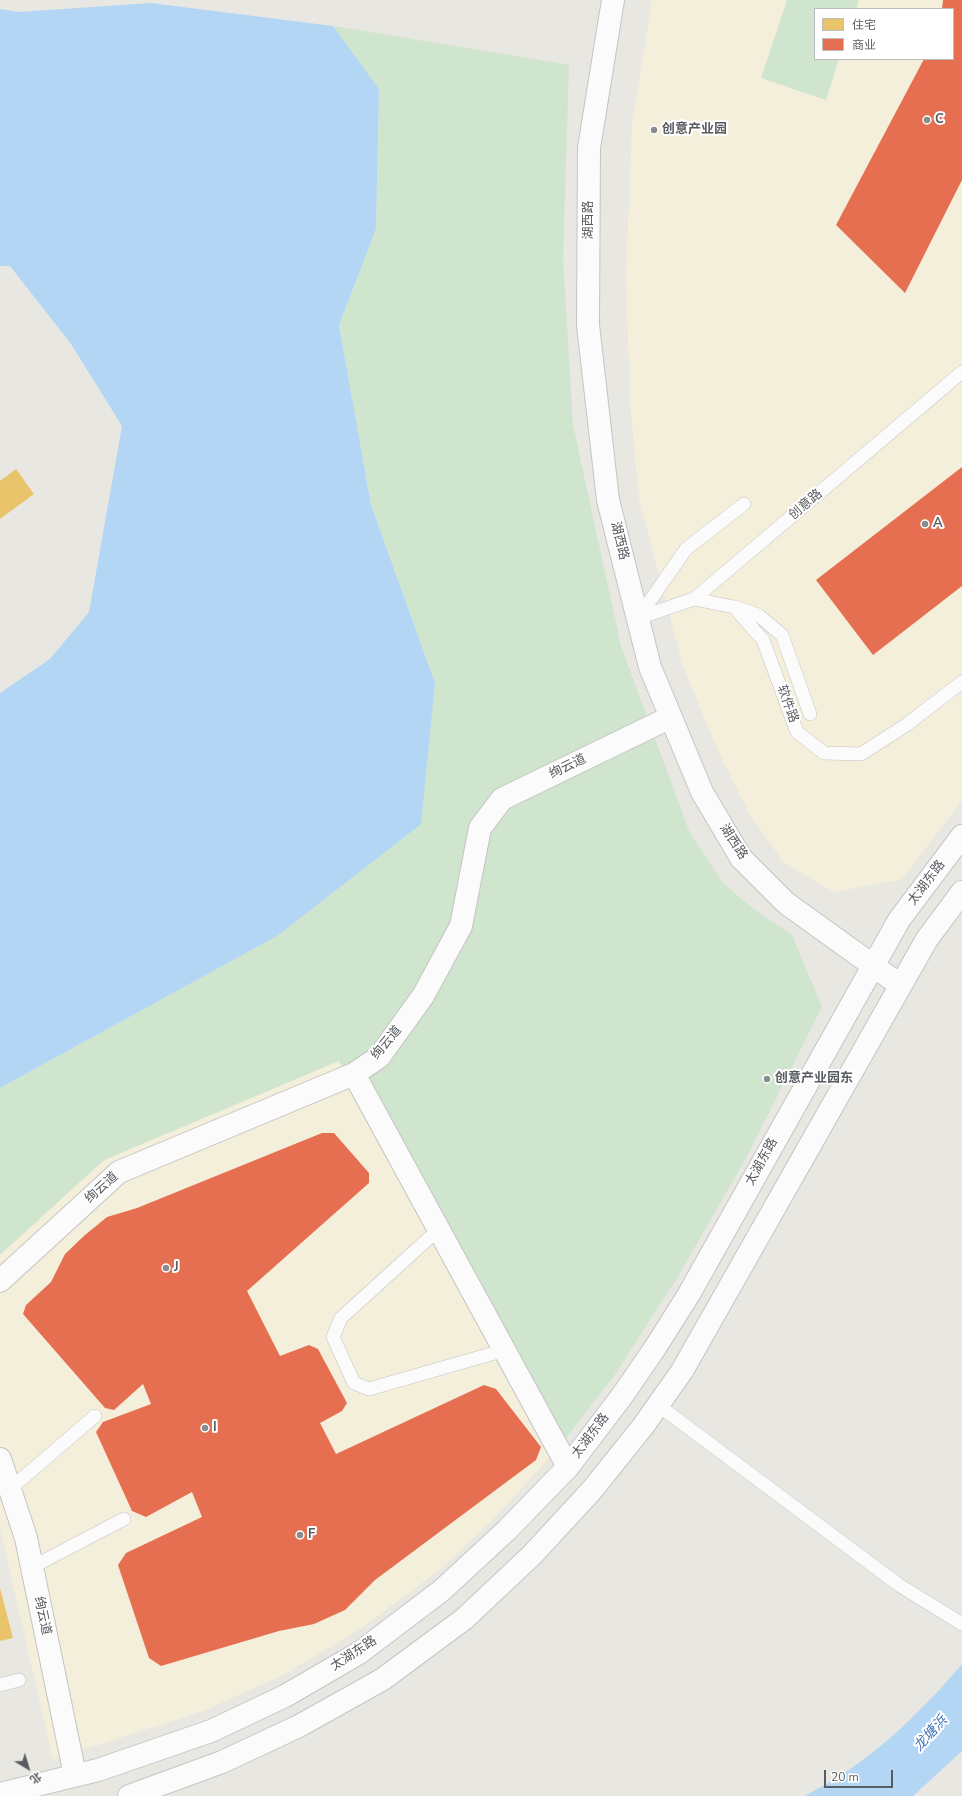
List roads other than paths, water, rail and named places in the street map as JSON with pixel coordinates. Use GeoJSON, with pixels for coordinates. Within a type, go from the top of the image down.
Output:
{"type":"FeatureCollection","features":[{"type":"Feature","properties":{"kind":"street","name":"湖西路"},"geometry":{"type":"LineString","coordinates":[[613,0],[589,148],[588,325],[608,500],[650,667],[702,792],[741,858],[786,903],[900,985]]}},
{"type":"Feature","properties":{"kind":"street","name":"绚云道"},"geometry":{"type":"LineString","coordinates":[[0,1281],[119,1172],[354,1074],[379,1057],[427,989],[460,926],[480,828],[502,799],[671,717]]}},
{"type":"Feature","properties":{"kind":"street","name":"太湖东路"},"geometry":{"type":"LineString","coordinates":[[0,1794],[98,1770],[211,1731],[285,1696],[359,1653],[441,1591],[507,1530],[568,1467],[622,1396],[655,1348],[689,1294],[898,920],[962,836]]}},
{"type":"Feature","properties":{"kind":"street"},"geometry":{"type":"LineString","coordinates":[[129,1796],[222,1762],[298,1726],[383,1679],[464,1619],[532,1555],[592,1490],[658,1405],[682,1371],[716,1315],[900,985],[927,939],[962,892]]}},
{"type":"Feature","properties":{"kind":"street"},"geometry":{"type":"LineString","coordinates":[[354,1074],[568,1467]]}},
{"type":"Feature","properties":{"kind":"street","name":"绚云道"},"geometry":{"type":"LineString","coordinates":[[0,1459],[26,1538],[75,1775]]}},
{"type":"Feature","properties":{"kind":"lane","name":"创意路"},"geometry":{"type":"LineString","coordinates":[[638,618],[694,599],[962,372]]}},
{"type":"Feature","properties":{"kind":"lane"},"geometry":{"type":"LineString","coordinates":[[638,618],[686,549],[744,504]]}},
{"type":"Feature","properties":{"kind":"lane"},"geometry":{"type":"LineString","coordinates":[[694,599],[734,607],[758,615],[782,635],[810,714]]}},
{"type":"Feature","properties":{"kind":"lane","name":"软件路"},"geometry":{"type":"LineString","coordinates":[[734,607],[763,640],[797,732],[824,753],[860,754],[906,725],[962,682]]}},
{"type":"Feature","properties":{"kind":"lane"},"geometry":{"type":"LineString","coordinates":[[438,1229],[341,1318],[333,1337],[354,1383],[369,1389],[505,1350]]}},
{"type":"Feature","properties":{"kind":"lane"},"geometry":{"type":"LineString","coordinates":[[658,1405],[899,1585],[962,1624]]}},
{"type":"Feature","properties":{"kind":"lane"},"geometry":{"type":"LineString","coordinates":[[10,1489],[95,1416]]}},
{"type":"Feature","properties":{"kind":"lane"},"geometry":{"type":"LineString","coordinates":[[32,1567],[124,1518]]}},
{"type":"Feature","properties":{"kind":"lane"},"geometry":{"type":"LineString","coordinates":[[0,1685],[19,1680]]}},
{"type":"Feature","properties":{"kind":"water"},"geometry":{"type":"Polygon","coordinates":[[[151,3],[333,26],[379,89],[376,229],[339,325],[371,505],[435,683],[421,824],[277,936],[0,1088],[0,693],[50,659],[89,612],[122,426],[71,344],[10,266],[0,266],[0,9],[19,12],[151,3]]]}},
{"type":"Feature","properties":{"kind":"water","name":"龙塘浜"},"geometry":{"type":"Polygon","coordinates":[[[962,1664],[962,1751],[913,1796],[804,1796],[827,1784],[848,1770],[890,1738],[928,1702],[962,1664]]]}},
{"type":"Feature","properties":{"kind":"place","name":"C"},"geometry":{"type":"Point","coordinates":[927,120]}},
{"type":"Feature","properties":{"kind":"place","name":"创意产业园"},"geometry":{"type":"Point","coordinates":[654,130]}},
{"type":"Feature","properties":{"kind":"place","name":"A"},"geometry":{"type":"Point","coordinates":[925,524]}},
{"type":"Feature","properties":{"kind":"place","name":"创意产业园东"},"geometry":{"type":"Point","coordinates":[767,1079]}},
{"type":"Feature","properties":{"kind":"place","name":"J"},"geometry":{"type":"Point","coordinates":[166,1268]}},
{"type":"Feature","properties":{"kind":"place","name":"I"},"geometry":{"type":"Point","coordinates":[205,1428]}},
{"type":"Feature","properties":{"kind":"place","name":"F"},"geometry":{"type":"Point","coordinates":[300,1535]}}]}
